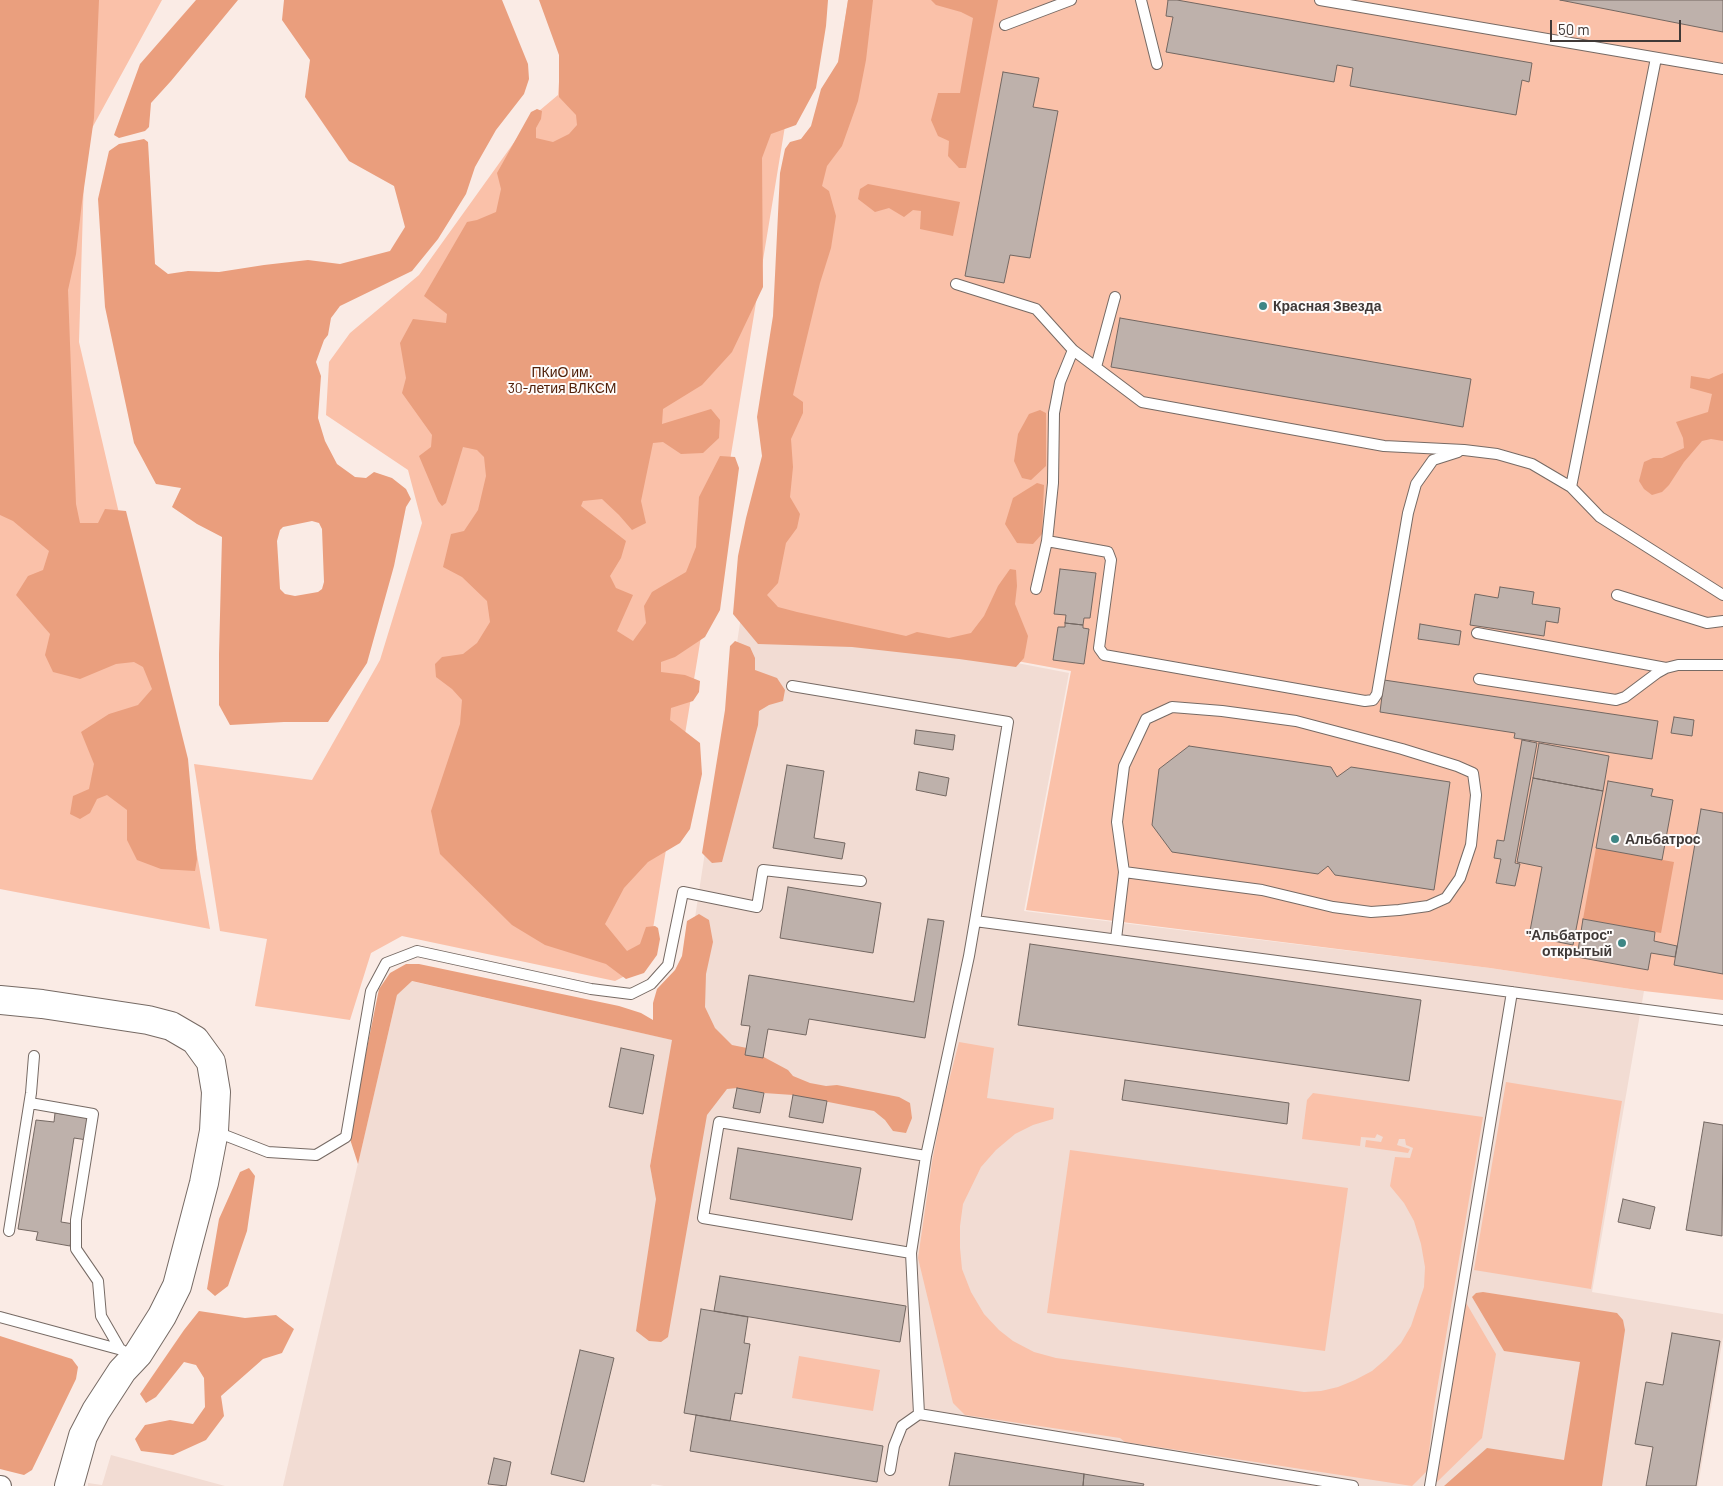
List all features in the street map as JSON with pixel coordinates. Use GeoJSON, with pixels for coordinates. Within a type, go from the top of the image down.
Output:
{"type":"FeatureCollection","features":[{"type":"Feature","properties":{"kind":"main road"},"geometry":{"type":"LineString","coordinates":[[0,1000],[42,1004],[148,1020],[171,1026],[195,1040],[211,1062],[216,1092],[214,1131],[202,1191],[177,1286],[162,1316],[129,1351],[122,1371],[96,1411],[83,1436],[69,1486]]}},
{"type":"Feature","properties":{"kind":"lane"},"geometry":{"type":"LineString","coordinates":[[1005,26],[1071,0]]}},
{"type":"Feature","properties":{"kind":"lane"},"geometry":{"type":"LineString","coordinates":[[1141,0],[1157,64]]}},
{"type":"Feature","properties":{"kind":"lane"},"geometry":{"type":"LineString","coordinates":[[1320,0],[1723,69]]}},
{"type":"Feature","properties":{"kind":"lane"},"geometry":{"type":"LineString","coordinates":[[1571,487],[1656,58]]}},
{"type":"Feature","properties":{"kind":"lane"},"geometry":{"type":"LineString","coordinates":[[956,284],[1036,309],[1073,350],[1142,402],[1384,446],[1464,450],[1497,454],[1532,464],[1571,487],[1600,517],[1723,595]]}},
{"type":"Feature","properties":{"kind":"lane"},"geometry":{"type":"LineString","coordinates":[[1096,367],[1115,297]]}},
{"type":"Feature","properties":{"kind":"lane"},"geometry":{"type":"LineString","coordinates":[[1036,589],[1047,541],[1053,483],[1054,414],[1060,382],[1073,350]]}},
{"type":"Feature","properties":{"kind":"lane"},"geometry":{"type":"LineString","coordinates":[[1047,541],[1108,552],[1112,560],[1099,648],[1104,654],[1365,701],[1373,700],[1377,694],[1408,513],[1416,484],[1433,460],[1464,450]]}},
{"type":"Feature","properties":{"kind":"lane"},"geometry":{"type":"LineString","coordinates":[[1617,595],[1707,623],[1723,620]]}},
{"type":"Feature","properties":{"kind":"lane"},"geometry":{"type":"LineString","coordinates":[[1477,633],[1666,668]]}},
{"type":"Feature","properties":{"kind":"lane"},"geometry":{"type":"LineString","coordinates":[[1479,679],[1616,700],[1625,697],[1666,668],[1678,665],[1723,665]]}},
{"type":"Feature","properties":{"kind":"lane"},"geometry":{"type":"LineString","coordinates":[[792,686],[1008,722],[969,956],[926,1156],[911,1253],[919,1414]]}},
{"type":"Feature","properties":{"kind":"lane"},"geometry":{"type":"LineString","coordinates":[[1116,939],[1124,872],[1117,822],[1124,766],[1146,720],[1172,707],[1222,711],[1296,721],[1402,749],[1457,766],[1473,774],[1476,795],[1470,845],[1460,878],[1446,898],[1428,906],[1371,912],[1333,907],[1262,890],[1124,872]]}},
{"type":"Feature","properties":{"kind":"lane"},"geometry":{"type":"LineString","coordinates":[[214,1131],[268,1152],[316,1155],[346,1137],[371,991],[386,963],[412,952],[417,951],[591,989],[631,994],[651,984],[668,965],[683,892],[757,907],[763,870],[861,881]]}},
{"type":"Feature","properties":{"kind":"lane"},"geometry":{"type":"LineString","coordinates":[[975,920],[1723,1020]]}},
{"type":"Feature","properties":{"kind":"lane"},"geometry":{"type":"LineString","coordinates":[[1430,1486],[1512,992]]}},
{"type":"Feature","properties":{"kind":"lane"},"geometry":{"type":"LineString","coordinates":[[9,1231],[30,1103],[34,1056]]}},
{"type":"Feature","properties":{"kind":"lane"},"geometry":{"type":"LineString","coordinates":[[30,1103],[93,1114],[76,1220],[76,1249],[98,1281],[101,1316],[129,1351]]}},
{"type":"Feature","properties":{"kind":"lane"},"geometry":{"type":"LineString","coordinates":[[911,1253],[703,1218],[704,1209],[719,1122],[926,1156]]}},
{"type":"Feature","properties":{"kind":"lane"},"geometry":{"type":"LineString","coordinates":[[0,1318],[129,1351]]}},
{"type":"Feature","properties":{"kind":"lane"},"geometry":{"type":"LineString","coordinates":[[890,1470],[894,1446],[902,1426],[919,1414],[1353,1486]]}},
{"type":"Feature","properties":{"kind":"shaded area"},"geometry":{"type":"Polygon","coordinates":[[[196,0],[238,0],[151,103],[149,127],[145,131],[119,138],[114,135],[140,64],[196,0]]]}},
{"type":"Feature","properties":{"kind":"shaded area"},"geometry":{"type":"Polygon","coordinates":[[[284,0],[502,0],[528,64],[529,79],[524,94],[496,130],[475,167],[466,194],[438,239],[412,271],[340,306],[331,318],[328,335],[324,340],[316,362],[321,376],[318,418],[325,441],[337,464],[355,477],[366,478],[374,472],[392,478],[406,489],[411,499],[406,507],[394,566],[367,663],[328,722],[230,725],[219,705],[222,537],[197,524],[172,507],[181,488],[156,484],[134,443],[105,307],[98,199],[109,151],[119,144],[144,139],[148,142],[155,264],[168,274],[188,271],[219,272],[308,260],[340,264],[390,251],[405,227],[394,186],[349,161],[305,97],[310,60],[282,20],[284,0]],[[312,521],[283,527],[280,530],[277,541],[280,589],[285,594],[295,596],[318,592],[322,589],[324,582],[322,529],[319,523],[312,521]]]}},
{"type":"Feature","properties":{"kind":"shaded area"},"geometry":{"type":"Polygon","coordinates":[[[742,610],[1069,673],[1024,911],[1490,968],[1644,991],[1592,1292],[1723,1314],[1723,1337],[1698,1486],[664,1486],[652,1484],[651,1486],[283,1486],[397,995],[411,981],[673,1040],[650,1165],[654,1186],[742,610]]]}},
{"type":"Feature","properties":{"kind":"shaded area","name":"Альбатрос"},"geometry":{"type":"Polygon","coordinates":[[[1596,848],[1674,862],[1661,933],[1583,919],[1596,848]]]}},
{"type":"Feature","properties":{"kind":"shaded area"},"geometry":{"type":"Polygon","coordinates":[[[111,1455],[225,1486],[88,1486],[88,1483],[102,1485],[111,1455]]]}},
{"type":"Feature","properties":{"kind":"green space"},"geometry":{"type":"Polygon","coordinates":[[[0,0],[162,0],[85,141],[79,342],[132,569],[181,763],[210,929],[0,889],[0,0]]]}},
{"type":"Feature","properties":{"kind":"green space"},"geometry":{"type":"Polygon","coordinates":[[[0,0],[99,0],[94,118],[76,254],[68,290],[76,504],[80,523],[98,523],[105,509],[126,511],[188,759],[197,859],[195,871],[161,869],[137,860],[127,840],[127,810],[107,795],[97,799],[90,813],[80,819],[70,814],[73,796],[89,789],[94,764],[81,732],[109,714],[138,705],[152,689],[143,667],[134,662],[116,664],[80,679],[53,672],[45,655],[50,634],[16,595],[28,576],[43,570],[49,551],[13,521],[0,515],[0,0]]]}},
{"type":"Feature","properties":{"kind":"green space","name":"ПКиО им. 30-летия ВЛКСМ"},"geometry":{"type":"Polygon","coordinates":[[[539,0],[828,0],[826,26],[816,88],[796,125],[771,134],[762,158],[763,287],[732,352],[702,385],[663,409],[662,424],[711,409],[720,420],[719,438],[703,453],[681,454],[663,442],[653,443],[641,501],[646,523],[632,530],[602,499],[583,501],[581,506],[626,541],[621,558],[610,576],[616,588],[633,595],[617,631],[633,641],[646,623],[644,606],[652,592],[686,572],[696,547],[699,497],[720,456],[735,457],[739,468],[720,610],[705,637],[675,657],[661,662],[661,672],[685,675],[700,681],[699,692],[693,701],[671,708],[670,720],[700,743],[702,774],[690,829],[680,843],[648,862],[624,888],[605,924],[627,951],[640,944],[646,927],[655,926],[658,928],[660,939],[657,955],[644,973],[626,979],[606,964],[545,945],[512,925],[440,854],[431,811],[460,724],[462,700],[452,689],[436,677],[435,664],[442,657],[463,654],[477,643],[490,622],[487,601],[462,577],[443,567],[451,534],[464,531],[478,510],[486,476],[484,457],[477,450],[463,447],[446,503],[442,506],[438,501],[419,456],[431,447],[432,435],[402,393],[406,378],[400,343],[413,319],[446,323],[447,314],[424,296],[467,222],[496,212],[501,189],[497,173],[531,112],[537,109],[542,111],[541,119],[536,128],[536,138],[553,142],[569,134],[577,125],[576,115],[559,97],[559,55],[539,0]]]}},
{"type":"Feature","properties":{"kind":"green space","name":"Красная Звезда"},"geometry":{"type":"Polygon","coordinates":[[[848,0],[1723,0],[1723,1000],[1644,991],[1490,968],[1026,910],[1071,671],[757,613],[848,0]]]}},
{"type":"Feature","properties":{"kind":"green space"},"geometry":{"type":"Polygon","coordinates":[[[848,0],[873,0],[866,60],[858,101],[842,146],[827,166],[822,186],[829,191],[836,216],[831,248],[820,283],[793,395],[803,402],[803,413],[791,439],[793,467],[790,497],[800,514],[797,528],[786,543],[778,583],[767,595],[778,607],[797,612],[906,636],[917,632],[949,638],[971,633],[984,616],[998,586],[1010,569],[1016,570],[1015,604],[1028,636],[1024,658],[1016,667],[852,647],[758,644],[733,614],[738,556],[762,456],[757,417],[773,316],[780,173],[785,149],[790,142],[801,139],[811,126],[821,89],[838,62],[848,0]]]}},
{"type":"Feature","properties":{"kind":"green space"},"geometry":{"type":"Polygon","coordinates":[[[931,0],[998,0],[966,168],[959,168],[948,156],[949,141],[938,136],[931,120],[938,93],[960,93],[973,18],[961,12],[936,5],[931,0]]]}},
{"type":"Feature","properties":{"kind":"green space","name":"ПКиО им. 30-летия ВЛКСМ"},"geometry":{"type":"Polygon","coordinates":[[[799,41],[647,965],[615,981],[402,936],[371,953],[350,1020],[255,1006],[267,939],[220,931],[194,764],[312,780],[380,660],[422,523],[408,470],[326,415],[329,362],[350,333],[419,275],[533,116],[558,95],[561,55],[799,41]]]}},
{"type":"Feature","properties":{"kind":"green space"},"geometry":{"type":"Polygon","coordinates":[[[868,184],[960,202],[953,236],[920,229],[921,211],[913,210],[904,217],[889,208],[875,212],[858,199],[860,189],[868,184]]]}},
{"type":"Feature","properties":{"kind":"green space"},"geometry":{"type":"Polygon","coordinates":[[[1723,373],[1723,441],[1711,439],[1702,441],[1684,462],[1669,485],[1662,492],[1652,495],[1644,489],[1639,481],[1644,462],[1653,458],[1662,458],[1684,448],[1683,438],[1676,422],[1708,412],[1712,394],[1690,388],[1691,376],[1709,379],[1723,373]]]}},
{"type":"Feature","properties":{"kind":"green space"},"geometry":{"type":"Polygon","coordinates":[[[1040,410],[1046,413],[1046,466],[1031,480],[1022,478],[1014,461],[1018,434],[1029,414],[1040,410]]]}},
{"type":"Feature","properties":{"kind":"green space"},"geometry":{"type":"Polygon","coordinates":[[[1037,483],[1044,485],[1042,534],[1033,544],[1017,543],[1005,524],[1013,498],[1037,483]]]}},
{"type":"Feature","properties":{"kind":"green space"},"geometry":{"type":"Polygon","coordinates":[[[735,641],[750,647],[755,658],[755,670],[777,678],[785,690],[783,701],[769,705],[759,711],[758,725],[722,862],[712,863],[702,853],[725,710],[730,646],[735,641]]]}},
{"type":"Feature","properties":{"kind":"green space"},"geometry":{"type":"Polygon","coordinates":[[[699,914],[709,920],[713,942],[706,974],[705,1007],[715,1028],[732,1045],[747,1048],[788,1070],[793,1076],[810,1083],[826,1086],[837,1085],[899,1097],[910,1103],[912,1118],[906,1133],[893,1131],[885,1120],[874,1111],[793,1095],[764,1093],[737,1088],[727,1089],[707,1115],[668,1337],[661,1342],[649,1341],[636,1331],[656,1199],[650,1166],[672,1040],[412,981],[397,995],[358,1164],[349,1136],[379,989],[390,973],[406,964],[419,964],[619,1006],[641,1013],[653,1020],[653,1003],[657,989],[675,970],[682,956],[687,921],[699,914]]]}},
{"type":"Feature","properties":{"kind":"green space"},"geometry":{"type":"Polygon","coordinates":[[[959,1042],[994,1048],[987,1098],[1054,1108],[1053,1119],[1033,1125],[1015,1134],[996,1150],[981,1167],[963,1204],[960,1248],[962,1269],[971,1292],[984,1314],[1013,1341],[1034,1352],[1056,1358],[1304,1392],[1338,1387],[1372,1371],[1401,1343],[1411,1326],[1424,1287],[1425,1267],[1414,1221],[1404,1203],[1390,1186],[1395,1157],[1410,1158],[1413,1148],[1406,1145],[1405,1139],[1399,1139],[1397,1145],[1410,1149],[1408,1153],[1365,1147],[1366,1140],[1381,1142],[1383,1137],[1377,1134],[1375,1138],[1361,1137],[1360,1146],[1302,1139],[1307,1100],[1313,1093],[1483,1117],[1434,1407],[1427,1471],[1412,1486],[1125,1442],[1120,1438],[965,1415],[953,1403],[918,1258],[932,1162],[943,1104],[959,1042]]]}},
{"type":"Feature","properties":{"kind":"green space"},"geometry":{"type":"Polygon","coordinates":[[[1506,1082],[1622,1101],[1591,1289],[1474,1270],[1506,1082]]]}},
{"type":"Feature","properties":{"kind":"green space"},"geometry":{"type":"Polygon","coordinates":[[[1070,1150],[1348,1188],[1325,1351],[1047,1313],[1070,1150]]]}},
{"type":"Feature","properties":{"kind":"green space"},"geometry":{"type":"Polygon","coordinates":[[[249,1168],[255,1176],[247,1231],[228,1286],[215,1296],[207,1289],[219,1219],[240,1172],[249,1168]]]}},
{"type":"Feature","properties":{"kind":"green space"},"geometry":{"type":"Polygon","coordinates":[[[1483,1292],[1617,1313],[1623,1320],[1625,1330],[1602,1486],[1444,1486],[1487,1448],[1564,1460],[1580,1362],[1504,1351],[1472,1297],[1476,1293],[1483,1292]]]}},
{"type":"Feature","properties":{"kind":"green space"},"geometry":{"type":"Polygon","coordinates":[[[1465,1301],[1496,1354],[1482,1438],[1437,1482],[1433,1481],[1465,1301]]]}},
{"type":"Feature","properties":{"kind":"green space"},"geometry":{"type":"Polygon","coordinates":[[[199,1311],[245,1318],[276,1315],[294,1329],[282,1353],[263,1359],[221,1396],[224,1416],[206,1440],[173,1455],[141,1451],[135,1439],[145,1425],[170,1420],[193,1424],[205,1407],[204,1378],[196,1365],[184,1362],[156,1397],[146,1403],[140,1394],[199,1311]]]}},
{"type":"Feature","properties":{"kind":"green space"},"geometry":{"type":"Polygon","coordinates":[[[0,1336],[72,1359],[78,1367],[76,1379],[32,1470],[24,1475],[0,1469],[0,1336]]]}},
{"type":"Feature","properties":{"kind":"green space"},"geometry":{"type":"Polygon","coordinates":[[[799,1356],[880,1370],[873,1411],[792,1398],[799,1356]]]}},
{"type":"Feature","properties":{"kind":"building"},"geometry":{"type":"Polygon","coordinates":[[[1168,0],[1177,0],[1532,63],[1529,82],[1522,80],[1516,115],[1350,86],[1353,68],[1337,65],[1334,82],[1166,52],[1173,17],[1166,16],[1168,0]]]}},
{"type":"Feature","properties":{"kind":"building"},"geometry":{"type":"Polygon","coordinates":[[[1560,0],[1723,0],[1723,32],[1560,0]]]}},
{"type":"Feature","properties":{"kind":"building"},"geometry":{"type":"Polygon","coordinates":[[[1003,72],[1039,78],[1033,107],[1058,111],[1030,258],[1010,255],[1004,283],[965,276],[1003,72]]]}},
{"type":"Feature","properties":{"kind":"building"},"geometry":{"type":"Polygon","coordinates":[[[1120,318],[1471,379],[1463,427],[1111,367],[1120,318]]]}},
{"type":"Feature","properties":{"kind":"building"},"geometry":{"type":"Polygon","coordinates":[[[1060,569],[1096,573],[1090,618],[1084,618],[1083,625],[1065,623],[1066,615],[1054,614],[1060,569]]]}},
{"type":"Feature","properties":{"kind":"building"},"geometry":{"type":"Polygon","coordinates":[[[1500,587],[1534,592],[1532,604],[1560,608],[1558,623],[1546,621],[1544,636],[1470,625],[1475,594],[1498,598],[1500,587]]]}},
{"type":"Feature","properties":{"kind":"building"},"geometry":{"type":"Polygon","coordinates":[[[1065,623],[1083,625],[1083,628],[1089,629],[1084,664],[1053,660],[1058,627],[1065,627],[1065,623]]]}},
{"type":"Feature","properties":{"kind":"building"},"geometry":{"type":"Polygon","coordinates":[[[1420,624],[1461,631],[1459,645],[1418,639],[1420,624]]]}},
{"type":"Feature","properties":{"kind":"building"},"geometry":{"type":"Polygon","coordinates":[[[1384,680],[1658,721],[1652,759],[1514,738],[1515,733],[1380,712],[1384,680]]]}},
{"type":"Feature","properties":{"kind":"building"},"geometry":{"type":"Polygon","coordinates":[[[1674,717],[1694,720],[1692,736],[1671,733],[1674,717]]]}},
{"type":"Feature","properties":{"kind":"building"},"geometry":{"type":"Polygon","coordinates":[[[916,730],[955,735],[953,750],[914,744],[916,730]]]}},
{"type":"Feature","properties":{"kind":"building"},"geometry":{"type":"Polygon","coordinates":[[[1522,740],[1537,743],[1515,863],[1520,864],[1515,886],[1496,883],[1501,859],[1494,858],[1497,840],[1504,841],[1522,740]]]}},
{"type":"Feature","properties":{"kind":"building"},"geometry":{"type":"Polygon","coordinates":[[[1539,743],[1609,756],[1603,791],[1533,778],[1539,743]]]}},
{"type":"Feature","properties":{"kind":"building"},"geometry":{"type":"Polygon","coordinates":[[[1189,746],[1331,767],[1337,777],[1351,767],[1450,782],[1434,890],[1335,875],[1328,866],[1318,874],[1172,852],[1152,825],[1159,769],[1189,746]]]}},
{"type":"Feature","properties":{"kind":"building"},"geometry":{"type":"Polygon","coordinates":[[[787,765],[824,771],[814,838],[845,843],[842,859],[773,848],[787,765]]]}},
{"type":"Feature","properties":{"kind":"building"},"geometry":{"type":"Polygon","coordinates":[[[919,772],[949,778],[946,796],[916,790],[919,772]]]}},
{"type":"Feature","properties":{"kind":"building"},"geometry":{"type":"Polygon","coordinates":[[[1533,778],[1603,791],[1573,945],[1529,936],[1542,867],[1517,862],[1533,778]]]}},
{"type":"Feature","properties":{"kind":"building"},"geometry":{"type":"Polygon","coordinates":[[[1608,781],[1653,789],[1651,796],[1673,800],[1662,860],[1596,848],[1608,781]]]}},
{"type":"Feature","properties":{"kind":"building","name":"Альбатрос"},"geometry":{"type":"Polygon","coordinates":[[[1701,809],[1723,813],[1723,974],[1674,965],[1701,809]]]}},
{"type":"Feature","properties":{"kind":"building"},"geometry":{"type":"Polygon","coordinates":[[[788,887],[881,903],[873,953],[780,938],[788,887]]]}},
{"type":"Feature","properties":{"kind":"building"},"geometry":{"type":"Polygon","coordinates":[[[928,919],[944,921],[925,1038],[809,1019],[806,1035],[768,1029],[763,1058],[745,1055],[750,1026],[741,1025],[749,975],[914,1002],[928,919]]]}},
{"type":"Feature","properties":{"kind":"building","name":"\"Альбатрос\" открытый"},"geometry":{"type":"Polygon","coordinates":[[[1583,919],[1655,932],[1654,941],[1677,946],[1675,957],[1651,953],[1648,970],[1577,957],[1583,919]]]}},
{"type":"Feature","properties":{"kind":"building"},"geometry":{"type":"Polygon","coordinates":[[[1030,944],[1421,1000],[1409,1081],[1018,1025],[1030,944]]]}},
{"type":"Feature","properties":{"kind":"building"},"geometry":{"type":"Polygon","coordinates":[[[621,1048],[654,1055],[643,1114],[609,1107],[621,1048]]]}},
{"type":"Feature","properties":{"kind":"building"},"geometry":{"type":"Polygon","coordinates":[[[1125,1080],[1289,1103],[1287,1124],[1122,1100],[1125,1080]]]}},
{"type":"Feature","properties":{"kind":"building"},"geometry":{"type":"Polygon","coordinates":[[[737,1088],[764,1093],[760,1113],[733,1108],[737,1088]]]}},
{"type":"Feature","properties":{"kind":"building"},"geometry":{"type":"Polygon","coordinates":[[[793,1095],[827,1101],[823,1123],[789,1117],[793,1095]]]}},
{"type":"Feature","properties":{"kind":"building"},"geometry":{"type":"Polygon","coordinates":[[[55,1113],[90,1118],[87,1140],[74,1138],[61,1222],[74,1224],[70,1246],[36,1240],[38,1232],[18,1229],[36,1120],[54,1122],[55,1113]]]}},
{"type":"Feature","properties":{"kind":"building"},"geometry":{"type":"Polygon","coordinates":[[[1704,1122],[1723,1125],[1722,1236],[1686,1230],[1704,1122]]]}},
{"type":"Feature","properties":{"kind":"building"},"geometry":{"type":"Polygon","coordinates":[[[738,1148],[861,1168],[852,1220],[730,1199],[738,1148]]]}},
{"type":"Feature","properties":{"kind":"building"},"geometry":{"type":"Polygon","coordinates":[[[1623,1199],[1655,1207],[1650,1229],[1618,1222],[1623,1199]]]}},
{"type":"Feature","properties":{"kind":"building"},"geometry":{"type":"Polygon","coordinates":[[[720,1276],[906,1306],[900,1342],[714,1311],[720,1276]]]}},
{"type":"Feature","properties":{"kind":"building"},"geometry":{"type":"Polygon","coordinates":[[[701,1309],[748,1317],[744,1343],[750,1344],[742,1394],[735,1393],[730,1421],[684,1413],[701,1309]]]}},
{"type":"Feature","properties":{"kind":"building"},"geometry":{"type":"Polygon","coordinates":[[[1672,1333],[1720,1341],[1696,1486],[1646,1486],[1653,1447],[1635,1444],[1646,1382],[1663,1385],[1672,1333]]]}},
{"type":"Feature","properties":{"kind":"building"},"geometry":{"type":"Polygon","coordinates":[[[580,1350],[614,1358],[584,1482],[551,1474],[580,1350]]]}},
{"type":"Feature","properties":{"kind":"building"},"geometry":{"type":"Polygon","coordinates":[[[696,1415],[883,1446],[877,1482],[690,1451],[696,1415]]]}},
{"type":"Feature","properties":{"kind":"building"},"geometry":{"type":"Polygon","coordinates":[[[955,1453],[1084,1474],[1083,1486],[949,1486],[955,1453]]]}},
{"type":"Feature","properties":{"kind":"building"},"geometry":{"type":"Polygon","coordinates":[[[494,1458],[511,1462],[506,1486],[488,1484],[494,1458]]]}},
{"type":"Feature","properties":{"kind":"building"},"geometry":{"type":"Polygon","coordinates":[[[1084,1474],[1144,1484],[1143,1486],[1083,1486],[1084,1474]]]}},
{"type":"Feature","properties":{"kind":"place","name":"Красная Звезда"},"geometry":{"type":"Point","coordinates":[1263,306]}},
{"type":"Feature","properties":{"kind":"place","name":"Альбатрос"},"geometry":{"type":"Point","coordinates":[1615,839]}},
{"type":"Feature","properties":{"kind":"place","name":"\"Альбатрос\" открытый"},"geometry":{"type":"Point","coordinates":[1622,943]}}]}
